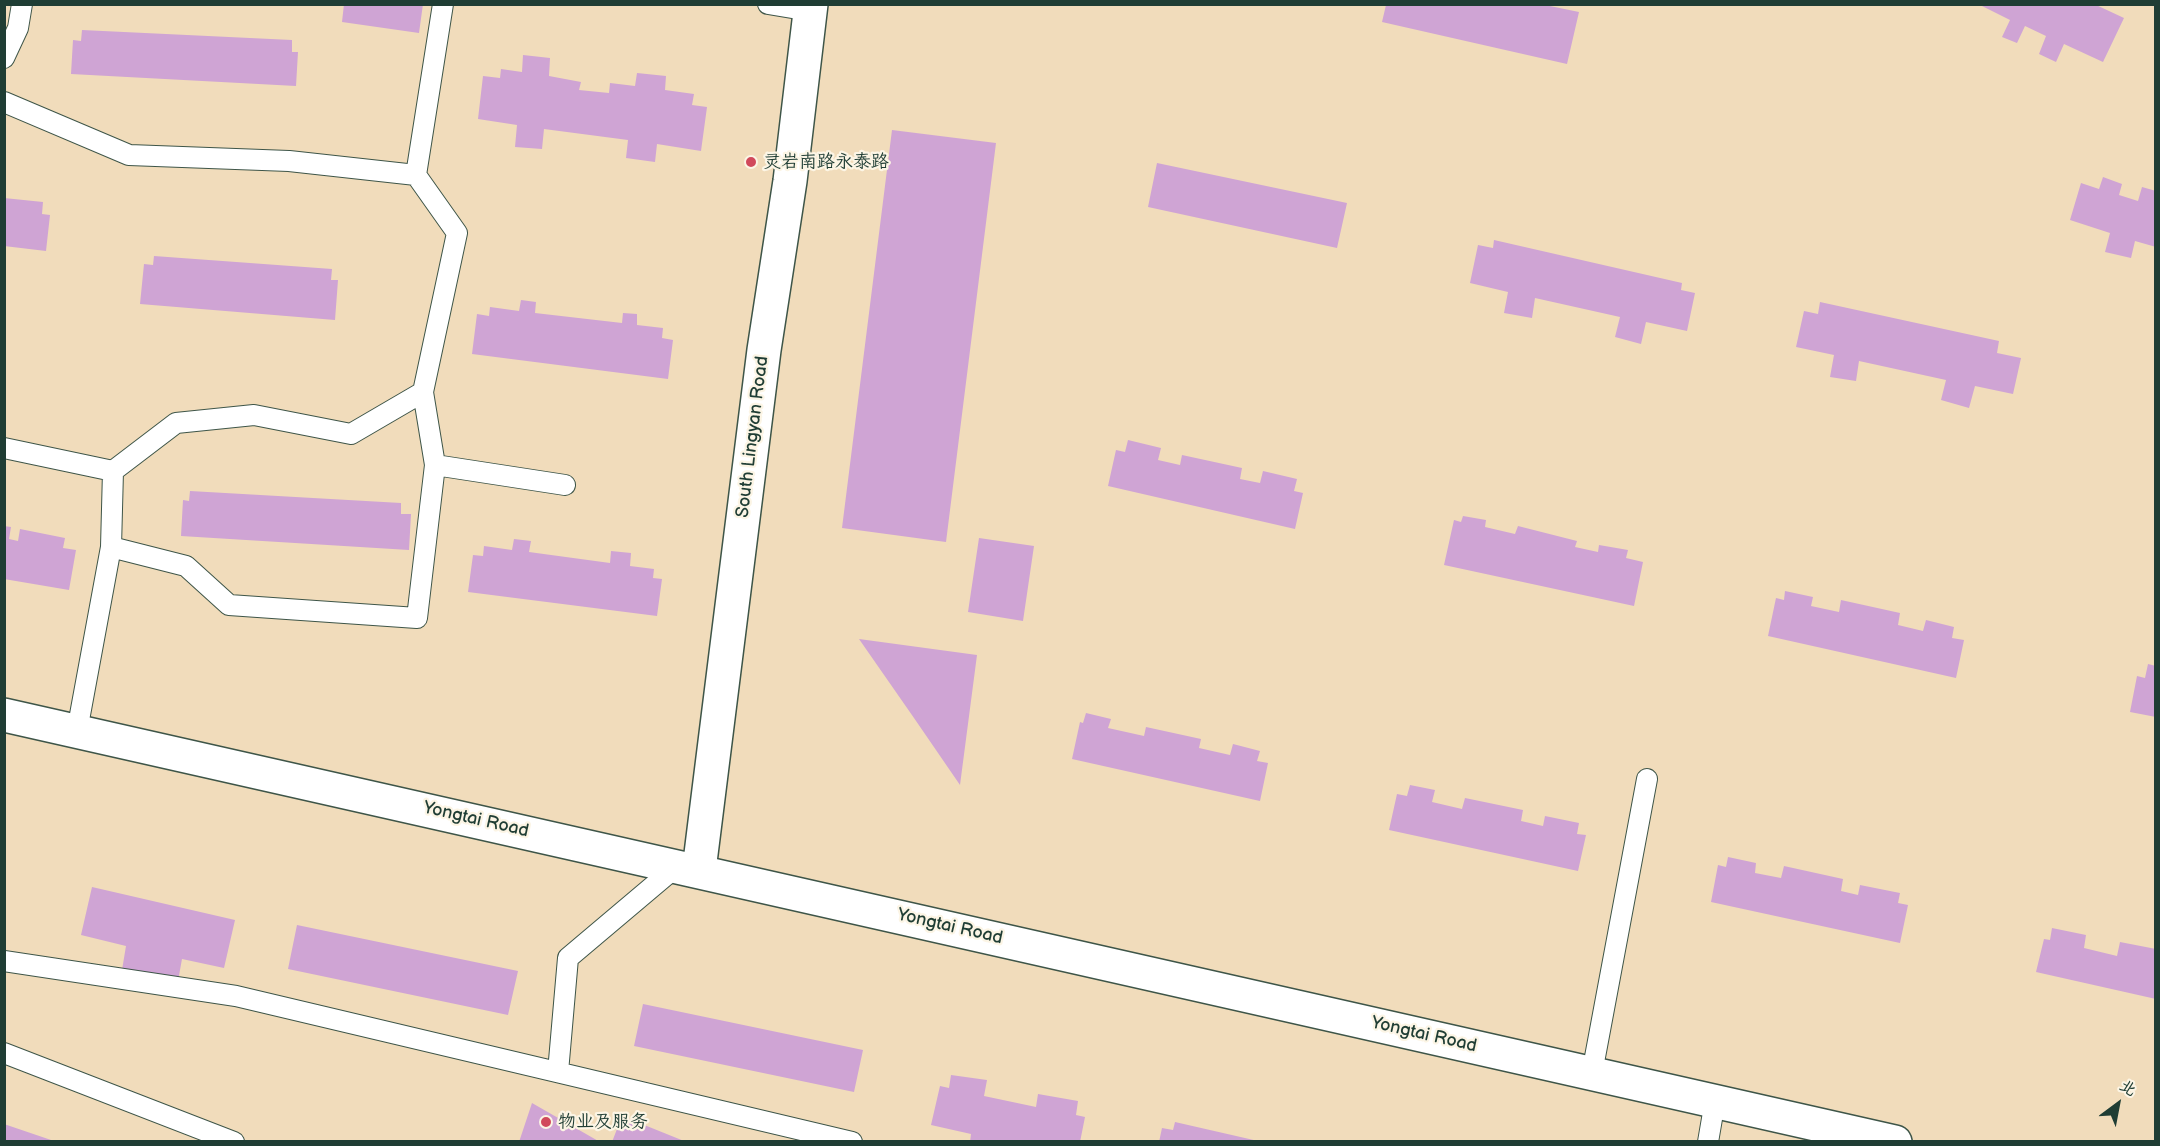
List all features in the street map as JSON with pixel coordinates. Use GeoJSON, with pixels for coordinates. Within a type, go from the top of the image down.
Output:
{"type":"FeatureCollection","features":[{"type":"Feature","properties":{"kind":"street","name":"South Lingyan Road"},"geometry":{"type":"LineString","coordinates":[[688,868],[790,181],[810,8]]}},
{"type":"Feature","properties":{"kind":"street","name":"Yongtai Road"},"geometry":{"type":"LineString","coordinates":[[4,715],[1895,1142]]}},
{"type":"Feature","properties":{"kind":"lane"},"geometry":{"type":"LineString","coordinates":[[4,58],[18,28],[22,4]]}},
{"type":"Feature","properties":{"kind":"lane"},"geometry":{"type":"LineString","coordinates":[[111,547],[186,566],[229,605],[417,618],[435,465],[423,392],[457,233],[416,175],[443,4]]}},
{"type":"Feature","properties":{"kind":"lane"},"geometry":{"type":"LineString","coordinates":[[768,4],[810,8]]}},
{"type":"Feature","properties":{"kind":"lane"},"geometry":{"type":"LineString","coordinates":[[4,102],[129,155],[290,161],[416,175]]}},
{"type":"Feature","properties":{"kind":"lane"},"geometry":{"type":"LineString","coordinates":[[4,448],[113,471],[177,423],[254,416],[351,434],[423,392]]}},
{"type":"Feature","properties":{"kind":"lane"},"geometry":{"type":"LineString","coordinates":[[435,465],[565,484]]}},
{"type":"Feature","properties":{"kind":"lane"},"geometry":{"type":"LineString","coordinates":[[77,731],[111,547],[113,471]]}},
{"type":"Feature","properties":{"kind":"lane"},"geometry":{"type":"LineString","coordinates":[[1592,1073],[1647,778]]}},
{"type":"Feature","properties":{"kind":"lane"},"geometry":{"type":"LineString","coordinates":[[558,1071],[568,958],[688,868]]}},
{"type":"Feature","properties":{"kind":"lane"},"geometry":{"type":"LineString","coordinates":[[4,961],[236,996],[852,1142]]}},
{"type":"Feature","properties":{"kind":"lane"},"geometry":{"type":"LineString","coordinates":[[4,1053],[234,1142]]}},
{"type":"Feature","properties":{"kind":"lane"},"geometry":{"type":"LineString","coordinates":[[1708,1142],[1715,1101]]}},
{"type":"Feature","properties":{"kind":"building"},"geometry":{"type":"Polygon","coordinates":[[[344,4],[423,4],[419,33],[342,22],[344,4]]]}},
{"type":"Feature","properties":{"kind":"building"},"geometry":{"type":"Polygon","coordinates":[[[1978,4],[2094,4],[2124,18],[2103,62],[2064,44],[2056,62],[2039,54],[2046,36],[2025,26],[2017,43],[2002,37],[2010,20],[1978,4]]]}},
{"type":"Feature","properties":{"kind":"building"},"geometry":{"type":"Polygon","coordinates":[[[1386,5],[1545,5],[1579,12],[1567,64],[1382,22],[1386,5]]]}},
{"type":"Feature","properties":{"kind":"building"},"geometry":{"type":"Polygon","coordinates":[[[82,30],[292,40],[292,52],[298,52],[296,86],[71,74],[73,40],[81,41],[82,30]]]}},
{"type":"Feature","properties":{"kind":"building"},"geometry":{"type":"Polygon","coordinates":[[[523,55],[550,58],[549,76],[581,82],[579,90],[609,93],[610,83],[635,86],[637,73],[666,76],[665,90],[694,94],[692,105],[707,107],[701,151],[657,144],[655,162],[626,158],[628,140],[544,129],[542,149],[515,147],[517,125],[478,119],[483,76],[500,78],[501,69],[522,72],[523,55]]]}},
{"type":"Feature","properties":{"kind":"building"},"geometry":{"type":"Polygon","coordinates":[[[892,130],[996,143],[946,542],[842,528],[892,130]]]}},
{"type":"Feature","properties":{"kind":"building"},"geometry":{"type":"Polygon","coordinates":[[[1157,163],[1347,203],[1337,248],[1148,207],[1157,163]]]}},
{"type":"Feature","properties":{"kind":"building"},"geometry":{"type":"Polygon","coordinates":[[[2103,177],[2122,184],[2119,195],[2138,201],[2142,187],[2156,191],[2156,247],[2135,241],[2131,258],[2105,252],[2110,233],[2070,220],[2081,183],[2099,189],[2103,177]]]}},
{"type":"Feature","properties":{"kind":"building"},"geometry":{"type":"Polygon","coordinates":[[[4,198],[43,202],[42,214],[50,215],[46,251],[4,246],[4,198]]]}},
{"type":"Feature","properties":{"kind":"building"},"geometry":{"type":"Polygon","coordinates":[[[1494,240],[1682,283],[1681,290],[1695,293],[1687,331],[1646,322],[1641,344],[1615,337],[1620,317],[1535,298],[1532,318],[1504,313],[1508,292],[1470,283],[1478,245],[1493,248],[1494,240]]]}},
{"type":"Feature","properties":{"kind":"building"},"geometry":{"type":"Polygon","coordinates":[[[154,256],[332,269],[331,280],[338,280],[335,320],[140,304],[144,264],[153,265],[154,256]]]}},
{"type":"Feature","properties":{"kind":"building"},"geometry":{"type":"Polygon","coordinates":[[[521,300],[536,302],[535,313],[622,323],[623,313],[637,314],[637,325],[663,328],[662,338],[673,340],[668,379],[472,354],[477,314],[489,316],[490,307],[519,311],[521,300]]]}},
{"type":"Feature","properties":{"kind":"building"},"geometry":{"type":"Polygon","coordinates":[[[1820,302],[1999,341],[1997,353],[2021,358],[2013,394],[1975,386],[1969,408],[1941,400],[1946,380],[1859,361],[1856,381],[1830,377],[1834,355],[1796,347],[1804,311],[1818,314],[1820,302]]]}},
{"type":"Feature","properties":{"kind":"building"},"geometry":{"type":"Polygon","coordinates":[[[1128,440],[1161,448],[1158,460],[1180,465],[1182,455],[1242,468],[1240,479],[1260,483],[1263,471],[1297,479],[1294,491],[1303,493],[1295,529],[1108,486],[1116,450],[1125,452],[1128,440]]]}},
{"type":"Feature","properties":{"kind":"building"},"geometry":{"type":"Polygon","coordinates":[[[190,491],[401,503],[401,514],[411,514],[409,550],[181,536],[183,500],[189,501],[190,491]]]}},
{"type":"Feature","properties":{"kind":"building"},"geometry":{"type":"Polygon","coordinates":[[[1463,516],[1486,520],[1485,527],[1515,534],[1518,526],[1577,541],[1575,547],[1598,552],[1599,545],[1628,550],[1626,558],[1643,562],[1634,606],[1444,565],[1454,520],[1461,522],[1463,516]]]}},
{"type":"Feature","properties":{"kind":"building"},"geometry":{"type":"Polygon","coordinates":[[[4,526],[11,527],[9,539],[18,541],[20,529],[65,538],[63,548],[76,550],[69,590],[4,579],[4,526]]]}},
{"type":"Feature","properties":{"kind":"building"},"geometry":{"type":"Polygon","coordinates":[[[979,538],[1034,546],[1023,621],[968,612],[979,538]]]}},
{"type":"Feature","properties":{"kind":"building"},"geometry":{"type":"Polygon","coordinates":[[[514,539],[531,541],[529,552],[610,563],[611,551],[631,553],[630,566],[654,569],[653,578],[662,579],[657,616],[468,592],[473,555],[483,556],[484,546],[512,550],[514,539]]]}},
{"type":"Feature","properties":{"kind":"building"},"geometry":{"type":"Polygon","coordinates":[[[1785,591],[1813,597],[1811,606],[1839,612],[1841,600],[1900,613],[1898,625],[1923,631],[1926,620],[1954,627],[1952,638],[1964,640],[1956,678],[1768,636],[1776,598],[1784,600],[1785,591]]]}},
{"type":"Feature","properties":{"kind":"building"},"geometry":{"type":"Polygon","coordinates":[[[859,639],[977,655],[960,785],[914,718],[859,639]]]}},
{"type":"Feature","properties":{"kind":"building"},"geometry":{"type":"Polygon","coordinates":[[[2148,664],[2156,666],[2156,717],[2130,712],[2137,676],[2145,678],[2148,664]]]}},
{"type":"Feature","properties":{"kind":"building"},"geometry":{"type":"Polygon","coordinates":[[[1086,713],[1111,719],[1108,728],[1144,736],[1146,727],[1201,739],[1199,748],[1230,755],[1233,744],[1260,751],[1257,761],[1268,763],[1260,801],[1072,759],[1080,722],[1083,723],[1086,713]]]}},
{"type":"Feature","properties":{"kind":"building"},"geometry":{"type":"Polygon","coordinates":[[[1410,785],[1435,790],[1432,802],[1462,809],[1465,798],[1523,810],[1521,821],[1543,826],[1545,816],[1579,823],[1577,834],[1586,835],[1578,871],[1389,830],[1397,794],[1407,796],[1410,785]]]}},
{"type":"Feature","properties":{"kind":"building"},"geometry":{"type":"Polygon","coordinates":[[[1728,857],[1756,863],[1755,873],[1781,878],[1784,866],[1843,879],[1841,891],[1858,895],[1860,885],[1900,893],[1898,903],[1908,905],[1900,943],[1711,902],[1718,865],[1726,867],[1728,857]]]}},
{"type":"Feature","properties":{"kind":"building"},"geometry":{"type":"Polygon","coordinates":[[[92,887],[235,920],[224,968],[182,959],[178,981],[122,970],[126,946],[81,935],[92,887]]]}},
{"type":"Feature","properties":{"kind":"building"},"geometry":{"type":"Polygon","coordinates":[[[297,925],[518,971],[508,1015],[288,969],[297,925]]]}},
{"type":"Feature","properties":{"kind":"building"},"geometry":{"type":"Polygon","coordinates":[[[2052,928],[2086,935],[2084,948],[2117,956],[2120,942],[2156,949],[2156,999],[2036,972],[2044,939],[2050,940],[2052,928]]]}},
{"type":"Feature","properties":{"kind":"building"},"geometry":{"type":"Polygon","coordinates":[[[643,1004],[863,1050],[854,1092],[634,1046],[643,1004]]]}},
{"type":"Feature","properties":{"kind":"building"},"geometry":{"type":"Polygon","coordinates":[[[951,1075],[987,1080],[984,1096],[1036,1107],[1038,1094],[1078,1101],[1076,1115],[1085,1117],[1080,1142],[970,1142],[971,1134],[931,1125],[940,1086],[949,1088],[951,1075]]]}},
{"type":"Feature","properties":{"kind":"building","name":"物业及服务"},"geometry":{"type":"Polygon","coordinates":[[[532,1103],[600,1142],[519,1142],[532,1103]]]}},
{"type":"Feature","properties":{"kind":"building","name":"物业及服务"},"geometry":{"type":"Polygon","coordinates":[[[622,1116],[684,1141],[684,1142],[612,1142],[622,1116]]]}},
{"type":"Feature","properties":{"kind":"building"},"geometry":{"type":"Polygon","coordinates":[[[1175,1122],[1258,1142],[1159,1142],[1162,1128],[1173,1130],[1175,1122]]]}},
{"type":"Feature","properties":{"kind":"building"},"geometry":{"type":"Polygon","coordinates":[[[4,1124],[54,1141],[54,1142],[4,1142],[4,1124]]]}},
{"type":"Feature","properties":{"kind":"place","name":"灵岩南路永泰路"},"geometry":{"type":"Point","coordinates":[751,162]}},
{"type":"Feature","properties":{"kind":"place","name":"物业及服务"},"geometry":{"type":"Point","coordinates":[546,1122]}}]}
